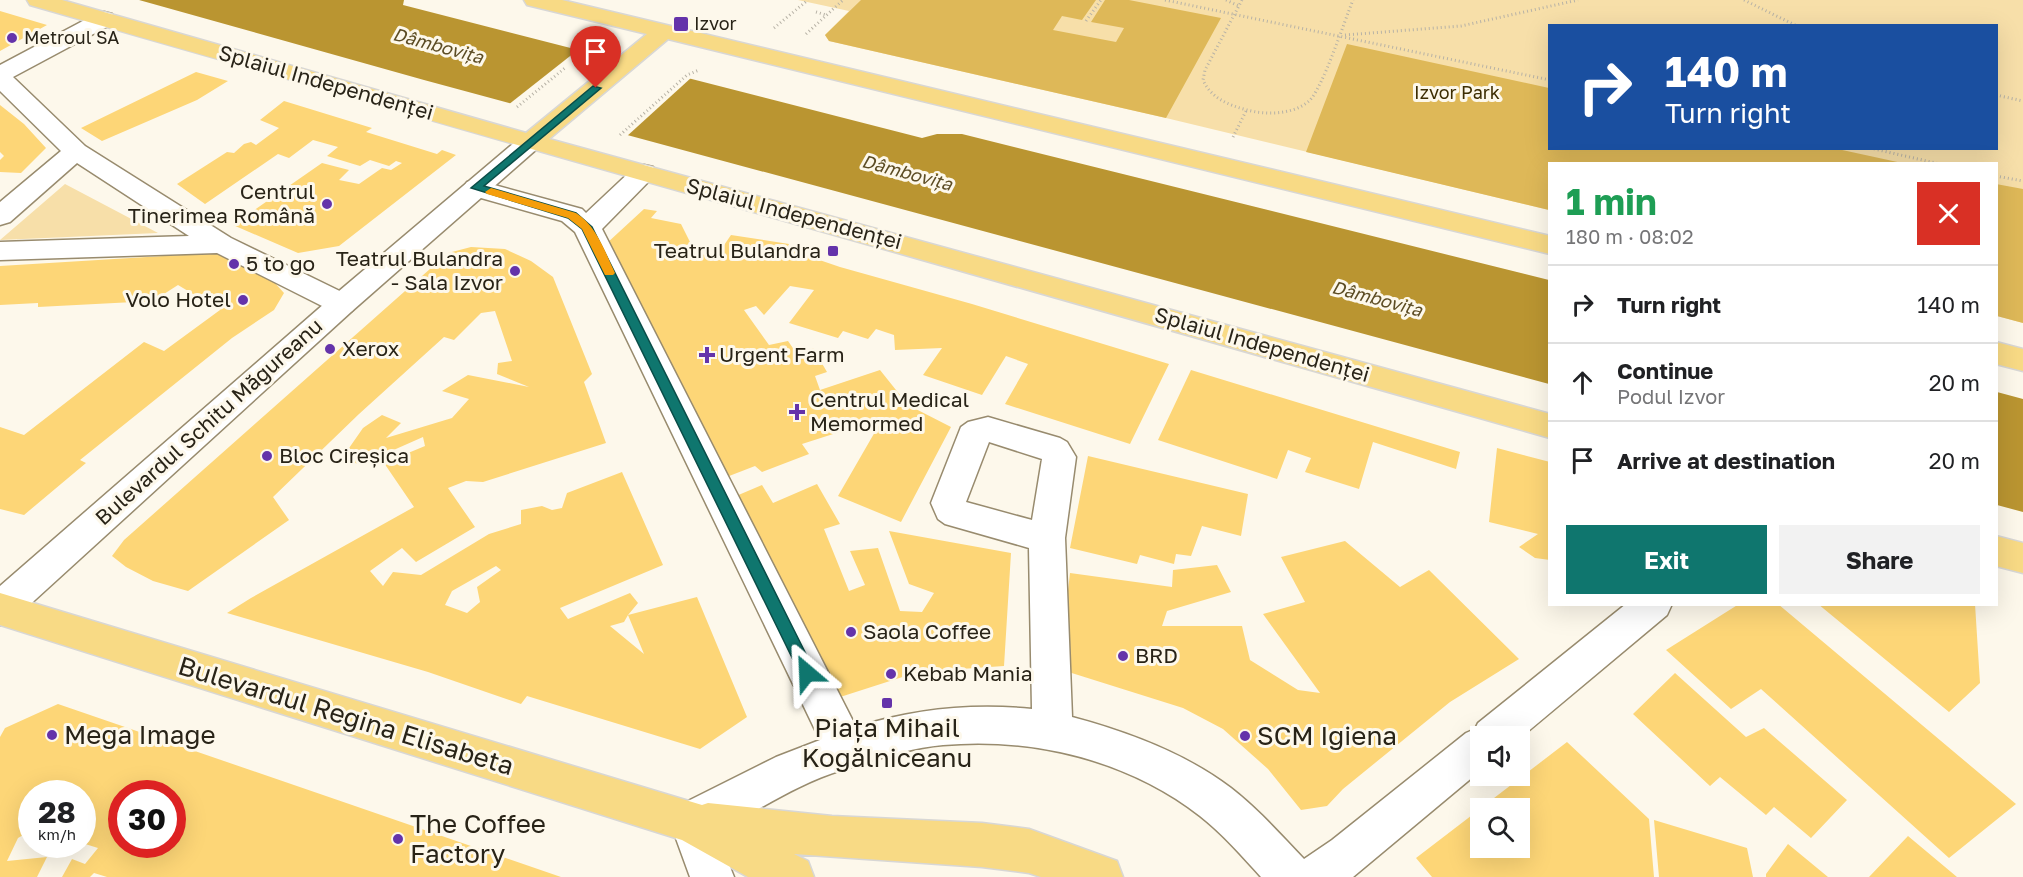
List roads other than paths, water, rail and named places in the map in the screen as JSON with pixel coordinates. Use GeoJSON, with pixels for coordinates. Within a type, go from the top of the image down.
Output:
{"type":"FeatureCollection","features":[{"type":"Feature","properties":{"kind":"main road","name":"Splaiul Independenței"},"geometry":{"type":"LineString","coordinates":[[38,0],[539,135],[644,173],[1548,425]]}},
{"type":"Feature","properties":{"kind":"main road"},"geometry":{"type":"LineString","coordinates":[[535,0],[1548,245]]}},
{"type":"Feature","properties":{"kind":"main road"},"geometry":{"type":"LineString","coordinates":[[539,135],[663,32]]}},
{"type":"Feature","properties":{"kind":"main road"},"geometry":{"type":"LineString","coordinates":[[1998,354],[2023,360]]}},
{"type":"Feature","properties":{"kind":"main road"},"geometry":{"type":"LineString","coordinates":[[1998,552],[2023,558]]}},
{"type":"Feature","properties":{"kind":"main road","name":"Bulevardul Regina Elisabeta"},"geometry":{"type":"LineString","coordinates":[[0,609],[691,822]]}},
{"type":"Feature","properties":{"kind":"main road"},"geometry":{"type":"LineString","coordinates":[[691,822],[792,877]]}},
{"type":"Feature","properties":{"kind":"main road"},"geometry":{"type":"LineString","coordinates":[[691,822],[832,837],[982,845],[1029,851],[1101,877]]}},
{"type":"Feature","properties":{"kind":"street"},"geometry":{"type":"LineString","coordinates":[[104,19],[0,76],[76,151],[221,243],[342,304]]}},
{"type":"Feature","properties":{"kind":"street","name":"Bulevardul Schitu Măgureanu"},"geometry":{"type":"LineString","coordinates":[[0,609],[342,304],[539,135]]}},
{"type":"Feature","properties":{"kind":"street"},"geometry":{"type":"LineString","coordinates":[[0,216],[76,151]]}},
{"type":"Feature","properties":{"kind":"street"},"geometry":{"type":"LineString","coordinates":[[587,227],[644,173]]}},
{"type":"Feature","properties":{"kind":"street"},"geometry":{"type":"LineString","coordinates":[[476,188],[572,216],[587,227],[846,750]]}},
{"type":"Feature","properties":{"kind":"street"},"geometry":{"type":"LineString","coordinates":[[0,251],[221,243]]}},
{"type":"Feature","properties":{"kind":"street"},"geometry":{"type":"LineString","coordinates":[[1047,538],[1052,729]]}},
{"type":"Feature","properties":{"kind":"street"},"geometry":{"type":"LineString","coordinates":[[1504,726],[1652,606]]}},
{"type":"Feature","properties":{"kind":"street"},"geometry":{"type":"LineString","coordinates":[[712,877],[691,822],[779,778],[889,735],[936,726],[987,723],[1052,729],[1130,754],[1173,774],[1217,803],[1291,877]]}},
{"type":"Feature","properties":{"kind":"street"},"geometry":{"type":"LineString","coordinates":[[1316,877],[1347,855],[1470,754]]}},
{"type":"Feature","properties":{"kind":"water","name":"Dâmbovița"},"geometry":{"type":"Polygon","coordinates":[[[139,0],[404,0],[403,5],[922,138],[937,134],[962,134],[1548,280],[1548,384],[424,80],[139,0]]]}},
{"type":"Feature","properties":{"kind":"water"},"geometry":{"type":"Polygon","coordinates":[[[1998,392],[2023,399],[2023,512],[1998,505],[1998,392]]]}},
{"type":"Feature","properties":{"kind":"place","name":"Izvor"},"geometry":{"type":"Point","coordinates":[681,24]}},
{"type":"Feature","properties":{"kind":"place","name":"Metroul SA"},"geometry":{"type":"Point","coordinates":[12,38]}},
{"type":"Feature","properties":{"kind":"place","name":"Centrul Tinerimea Română"},"geometry":{"type":"Point","coordinates":[327,204]}},
{"type":"Feature","properties":{"kind":"place","name":"Teatrul Bulandra"},"geometry":{"type":"Point","coordinates":[833,251]}},
{"type":"Feature","properties":{"kind":"place","name":"5 to go"},"geometry":{"type":"Point","coordinates":[234,264]}},
{"type":"Feature","properties":{"kind":"place","name":"Teatrul Bulandra - Sala Izvor"},"geometry":{"type":"Point","coordinates":[515,271]}},
{"type":"Feature","properties":{"kind":"place","name":"Volo Hotel"},"geometry":{"type":"Point","coordinates":[243,300]}},
{"type":"Feature","properties":{"kind":"place","name":"Xerox"},"geometry":{"type":"Point","coordinates":[330,349]}},
{"type":"Feature","properties":{"kind":"place","name":"Urgent Farm"},"geometry":{"type":"Point","coordinates":[707,355]}},
{"type":"Feature","properties":{"kind":"place","name":"Centrul Medical Memormed"},"geometry":{"type":"Point","coordinates":[797,412]}},
{"type":"Feature","properties":{"kind":"place","name":"Bloc Cireșica"},"geometry":{"type":"Point","coordinates":[267,456]}},
{"type":"Feature","properties":{"kind":"place","name":"Saola Coffee"},"geometry":{"type":"Point","coordinates":[851,632]}},
{"type":"Feature","properties":{"kind":"place","name":"BRD"},"geometry":{"type":"Point","coordinates":[1123,656]}},
{"type":"Feature","properties":{"kind":"place","name":"Kebab Mania"},"geometry":{"type":"Point","coordinates":[891,674]}},
{"type":"Feature","properties":{"kind":"place","name":"Piața Mihail Kogălniceanu"},"geometry":{"type":"Point","coordinates":[887,703]}},
{"type":"Feature","properties":{"kind":"place","name":"Mega Image"},"geometry":{"type":"Point","coordinates":[52,735]}},
{"type":"Feature","properties":{"kind":"place","name":"SCM Igiena"},"geometry":{"type":"Point","coordinates":[1245,736]}},
{"type":"Feature","properties":{"kind":"place","name":"The Coffee Factory"},"geometry":{"type":"Point","coordinates":[398,839]}},
{"type":"Feature","properties":{"kind":"park label","name":"Izvor Park"},"geometry":{"type":"Point","coordinates":[1457,93]}}]}
